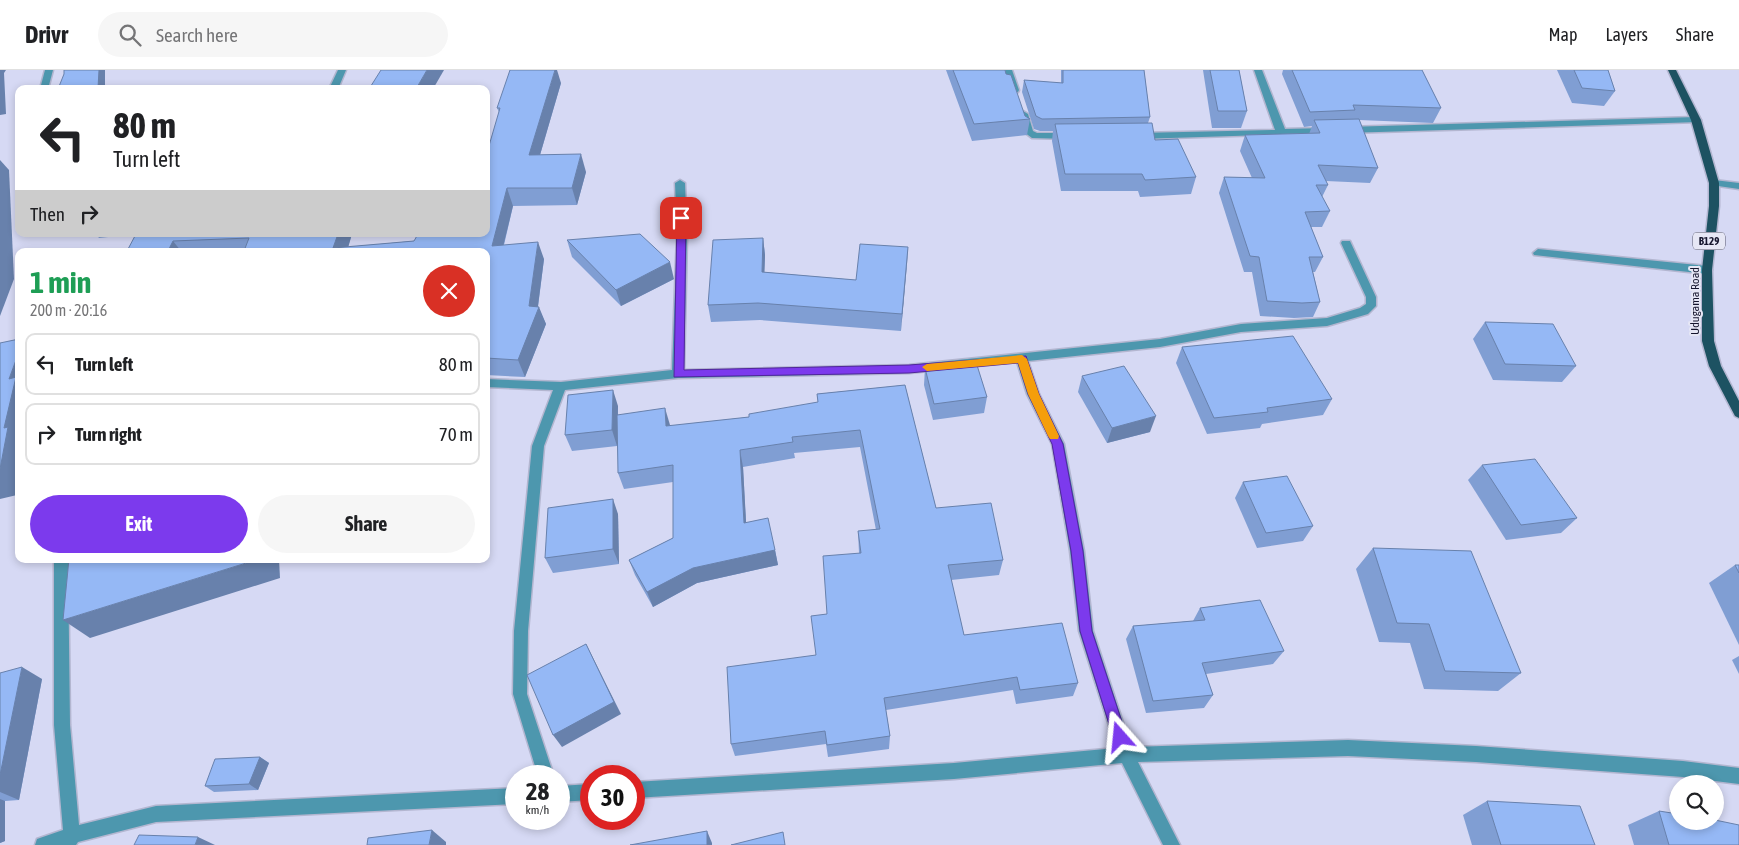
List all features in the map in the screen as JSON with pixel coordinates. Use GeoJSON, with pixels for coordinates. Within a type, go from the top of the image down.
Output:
{"type":"FeatureCollection","features":[{"type":"Feature","properties":{"kind":"main road","name":"Udugama Road"},"geometry":{"type":"LineString","coordinates":[[1672,70],[1696,120],[1714,183],[1714,206],[1707,270],[1708,341],[1715,366],[1739,413]]}},
{"type":"Feature","properties":{"kind":"street"},"geometry":{"type":"LineString","coordinates":[[45,85],[49,70]]}},
{"type":"Feature","properties":{"kind":"street"},"geometry":{"type":"LineString","coordinates":[[335,85],[342,70]]}},
{"type":"Feature","properties":{"kind":"street"},"geometry":{"type":"LineString","coordinates":[[1008,70],[1031,134],[1039,136],[1075,136]]}},
{"type":"Feature","properties":{"kind":"street"},"geometry":{"type":"LineString","coordinates":[[1258,70],[1281,132]]}},
{"type":"Feature","properties":{"kind":"street"},"geometry":{"type":"LineString","coordinates":[[1131,136],[1696,120]]}},
{"type":"Feature","properties":{"kind":"street"},"geometry":{"type":"LineString","coordinates":[[678,374],[682,236],[680,183]]}},
{"type":"Feature","properties":{"kind":"street"},"geometry":{"type":"LineString","coordinates":[[1714,183],[1739,186]]}},
{"type":"Feature","properties":{"kind":"street"},"geometry":{"type":"LineString","coordinates":[[490,383],[561,386],[678,374],[909,369],[1022,359],[1160,343],[1241,328],[1327,322],[1364,311],[1371,306],[1371,297],[1346,243]]}},
{"type":"Feature","properties":{"kind":"street"},"geometry":{"type":"LineString","coordinates":[[1538,253],[1707,270]]}},
{"type":"Feature","properties":{"kind":"street"},"geometry":{"type":"LineString","coordinates":[[1022,359],[1033,394],[1058,444],[1077,551],[1086,631],[1126,755],[1172,845]]}},
{"type":"Feature","properties":{"kind":"street"},"geometry":{"type":"LineString","coordinates":[[543,765],[520,694],[521,632],[538,446],[561,386]]}},
{"type":"Feature","properties":{"kind":"street"},"geometry":{"type":"LineString","coordinates":[[62,563],[62,725],[70,840]]}},
{"type":"Feature","properties":{"kind":"street"},"geometry":{"type":"LineString","coordinates":[[645,789],[954,771],[1126,755],[1348,748],[1476,754],[1683,769],[1739,776]]}},
{"type":"Feature","properties":{"kind":"street"},"geometry":{"type":"LineString","coordinates":[[44,845],[70,840],[156,814],[505,797]]}},
{"type":"Feature","properties":{"kind":"building"},"geometry":{"type":"Polygon","coordinates":[[[64,70],[99,70],[98,85],[60,85],[64,70]]]}},
{"type":"Feature","properties":{"kind":"building"},"geometry":{"type":"Polygon","coordinates":[[[381,70],[427,70],[418,85],[372,85],[381,70]]]}},
{"type":"Feature","properties":{"kind":"building"},"geometry":{"type":"Polygon","coordinates":[[[510,70],[555,70],[529,155],[581,154],[572,188],[507,188],[492,246],[538,242],[529,306],[539,307],[518,360],[490,358],[490,248],[333,248],[414,241],[416,237],[490,237],[490,142],[500,108],[497,108],[510,70]]]}},
{"type":"Feature","properties":{"kind":"building"},"geometry":{"type":"Polygon","coordinates":[[[953,70],[1005,70],[1006,74],[1011,75],[1025,116],[1030,119],[974,124],[953,70]]]}},
{"type":"Feature","properties":{"kind":"building"},"geometry":{"type":"Polygon","coordinates":[[[1063,70],[1144,70],[1150,117],[1042,119],[1036,116],[1024,80],[1063,83],[1063,70]]]}},
{"type":"Feature","properties":{"kind":"building"},"geometry":{"type":"Polygon","coordinates":[[[1210,70],[1239,70],[1247,111],[1218,111],[1210,70]]]}},
{"type":"Feature","properties":{"kind":"building"},"geometry":{"type":"Polygon","coordinates":[[[1292,70],[1422,70],[1441,108],[1353,105],[1355,110],[1310,112],[1292,70]]]}},
{"type":"Feature","properties":{"kind":"building"},"geometry":{"type":"Polygon","coordinates":[[[1574,70],[1608,70],[1615,91],[1582,88],[1574,70]]]}},
{"type":"Feature","properties":{"kind":"building"},"geometry":{"type":"Polygon","coordinates":[[[1359,119],[1378,168],[1318,165],[1328,185],[1316,185],[1330,211],[1305,212],[1323,257],[1309,257],[1320,302],[1267,301],[1259,257],[1250,256],[1224,177],[1265,178],[1245,135],[1320,133],[1314,120],[1359,119]]]}},
{"type":"Feature","properties":{"kind":"building"},"geometry":{"type":"Polygon","coordinates":[[[1152,123],[1155,140],[1178,139],[1196,177],[1145,180],[1142,174],[1065,174],[1055,124],[1152,123]]]}},
{"type":"Feature","properties":{"kind":"building"},"geometry":{"type":"Polygon","coordinates":[[[640,234],[670,262],[616,290],[567,240],[640,234]]]}},
{"type":"Feature","properties":{"kind":"building"},"geometry":{"type":"Polygon","coordinates":[[[134,237],[337,237],[333,248],[245,248],[249,238],[173,241],[170,248],[129,248],[134,237]]]}},
{"type":"Feature","properties":{"kind":"building"},"geometry":{"type":"Polygon","coordinates":[[[763,238],[762,272],[856,280],[860,244],[908,247],[902,314],[758,303],[708,305],[713,240],[763,238]]]}},
{"type":"Feature","properties":{"kind":"building"},"geometry":{"type":"Polygon","coordinates":[[[1485,322],[1553,324],[1576,366],[1505,364],[1485,322]]]}},
{"type":"Feature","properties":{"kind":"building"},"geometry":{"type":"Polygon","coordinates":[[[1293,336],[1332,399],[1267,408],[1268,412],[1214,418],[1182,347],[1293,336]]]}},
{"type":"Feature","properties":{"kind":"building"},"geometry":{"type":"Polygon","coordinates":[[[15,340],[15,363],[9,379],[15,377],[15,381],[4,428],[8,427],[0,469],[0,343],[15,340]]]}},
{"type":"Feature","properties":{"kind":"building"},"geometry":{"type":"Polygon","coordinates":[[[976,362],[987,397],[934,404],[925,368],[976,362]]]}},
{"type":"Feature","properties":{"kind":"building"},"geometry":{"type":"Polygon","coordinates":[[[1124,366],[1156,416],[1112,428],[1082,376],[1124,366]]]}},
{"type":"Feature","properties":{"kind":"building"},"geometry":{"type":"Polygon","coordinates":[[[905,385],[936,508],[991,503],[1003,560],[948,565],[964,635],[1062,623],[1078,683],[1020,690],[1017,677],[884,698],[890,736],[827,745],[825,731],[731,744],[727,667],[816,655],[811,616],[827,614],[823,556],[861,553],[858,531],[880,529],[860,430],[792,437],[793,442],[740,450],[744,523],[768,518],[775,550],[693,568],[647,592],[629,560],[673,538],[673,465],[618,473],[617,415],[665,408],[666,426],[749,417],[749,414],[818,402],[817,394],[905,385]]]}},
{"type":"Feature","properties":{"kind":"building"},"geometry":{"type":"Polygon","coordinates":[[[613,390],[612,430],[565,435],[568,395],[613,390]]]}},
{"type":"Feature","properties":{"kind":"building"},"geometry":{"type":"Polygon","coordinates":[[[1535,459],[1577,518],[1521,525],[1482,465],[1535,459]]]}},
{"type":"Feature","properties":{"kind":"building"},"geometry":{"type":"Polygon","coordinates":[[[1287,476],[1313,526],[1266,533],[1243,482],[1287,476]]]}},
{"type":"Feature","properties":{"kind":"building"},"geometry":{"type":"Polygon","coordinates":[[[613,499],[613,549],[545,558],[548,508],[613,499]]]}},
{"type":"Feature","properties":{"kind":"building"},"geometry":{"type":"Polygon","coordinates":[[[1373,548],[1471,551],[1521,673],[1445,671],[1429,624],[1397,623],[1373,548]]]}},
{"type":"Feature","properties":{"kind":"building"},"geometry":{"type":"Polygon","coordinates":[[[69,563],[246,563],[63,620],[69,563]]]}},
{"type":"Feature","properties":{"kind":"building"},"geometry":{"type":"Polygon","coordinates":[[[1735,565],[1739,565],[1739,573],[1735,565]]]}},
{"type":"Feature","properties":{"kind":"building"},"geometry":{"type":"Polygon","coordinates":[[[1260,600],[1284,651],[1202,663],[1213,695],[1153,701],[1133,626],[1205,620],[1200,608],[1260,600]]]}},
{"type":"Feature","properties":{"kind":"building"},"geometry":{"type":"Polygon","coordinates":[[[586,644],[614,702],[553,735],[527,675],[586,644]]]}},
{"type":"Feature","properties":{"kind":"building"},"geometry":{"type":"Polygon","coordinates":[[[22,667],[0,775],[0,673],[22,667]]]}},
{"type":"Feature","properties":{"kind":"building"},"geometry":{"type":"Polygon","coordinates":[[[260,757],[249,784],[205,786],[215,759],[260,757]]]}},
{"type":"Feature","properties":{"kind":"building"},"geometry":{"type":"Polygon","coordinates":[[[1487,801],[1580,806],[1595,845],[1501,845],[1487,801]]]}},
{"type":"Feature","properties":{"kind":"building"},"geometry":{"type":"Polygon","coordinates":[[[1659,811],[1669,813],[1669,830],[1724,830],[1724,822],[1739,825],[1739,845],[1669,845],[1659,811]]]}},
{"type":"Feature","properties":{"kind":"building"},"geometry":{"type":"Polygon","coordinates":[[[432,830],[429,845],[367,845],[368,838],[432,830]]]}},
{"type":"Feature","properties":{"kind":"building"},"geometry":{"type":"Polygon","coordinates":[[[707,831],[707,845],[630,845],[707,831]]]}},
{"type":"Feature","properties":{"kind":"building"},"geometry":{"type":"Polygon","coordinates":[[[783,832],[785,845],[731,845],[783,832]]]}},
{"type":"Feature","properties":{"kind":"building"},"geometry":{"type":"Polygon","coordinates":[[[139,835],[198,837],[195,845],[134,845],[139,835]]]}},
{"type":"Feature","properties":{"kind":"slow traffic"},"geometry":{"type":"LineString","coordinates":[[927,367],[1022,359],[1033,394],[1054,436]]}},
{"type":"Feature","properties":{"kind":"route"},"geometry":{"type":"LineString","coordinates":[[681,218],[678,374],[909,369],[1022,359],[1033,394],[1058,444],[1077,551],[1086,631],[1120,737]]}}]}
